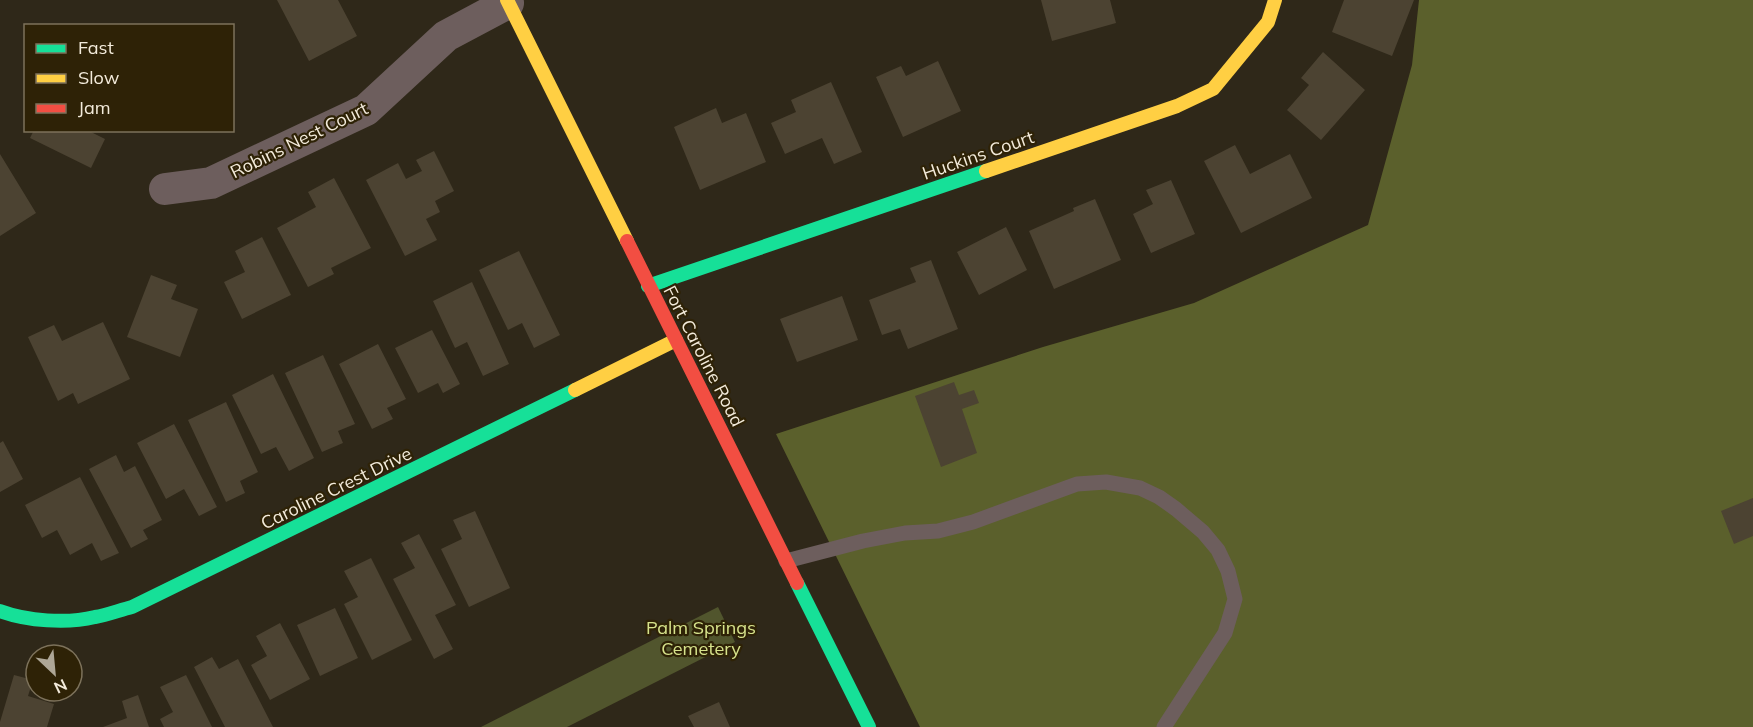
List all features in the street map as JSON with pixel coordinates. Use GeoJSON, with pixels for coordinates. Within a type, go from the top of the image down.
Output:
{"type":"FeatureCollection","features":[{"type":"Feature","properties":{"kind":"street","name":"Huckins Court"},"geometry":{"type":"LineString","coordinates":[[648,286],[1177,106],[1213,88],[1268,22],[1275,0]]}},
{"type":"Feature","properties":{"kind":"street","name":"Fort Caroline Road"},"geometry":{"type":"LineString","coordinates":[[507,2],[869,727]]}},
{"type":"Feature","properties":{"kind":"street","name":"Robins Nest Court"},"geometry":{"type":"LineString","coordinates":[[165,189],[211,183],[366,110],[446,36],[507,2]]}},
{"type":"Feature","properties":{"kind":"street","name":"Caroline Crest Drive"},"geometry":{"type":"LineString","coordinates":[[0,611],[51,621],[93,618],[132,607],[676,340]]}},
{"type":"Feature","properties":{"kind":"lane"},"geometry":{"type":"LineString","coordinates":[[786,561],[863,541],[905,533],[938,531],[973,522],[1077,484],[1106,482],[1150,492],[1176,509],[1203,532],[1218,550],[1228,571],[1235,599],[1225,633],[1164,727]]}},
{"type":"Feature","properties":{"kind":"green space"},"geometry":{"type":"Polygon","coordinates":[[[1419,0],[1753,0],[1753,727],[920,727],[776,434],[1043,347],[1194,303],[1368,225],[1412,65],[1419,0]]]}},
{"type":"Feature","properties":{"kind":"green space","name":"Palm Springs Cemetery"},"geometry":{"type":"Polygon","coordinates":[[[718,607],[735,642],[567,727],[481,727],[718,607]]]}},
{"type":"Feature","properties":{"kind":"building"},"geometry":{"type":"Polygon","coordinates":[[[277,0],[338,0],[357,36],[309,61],[277,0]]]}},
{"type":"Feature","properties":{"kind":"building"},"geometry":{"type":"Polygon","coordinates":[[[1041,0],[1110,0],[1116,23],[1052,41],[1041,0]]]}},
{"type":"Feature","properties":{"kind":"building"},"geometry":{"type":"Polygon","coordinates":[[[1344,0],[1414,0],[1392,56],[1332,32],[1344,0]]]}},
{"type":"Feature","properties":{"kind":"building"},"geometry":{"type":"Polygon","coordinates":[[[1323,52],[1365,90],[1321,140],[1287,110],[1309,85],[1301,78],[1323,52]]]}},
{"type":"Feature","properties":{"kind":"building"},"geometry":{"type":"Polygon","coordinates":[[[938,61],[961,111],[903,137],[876,77],[901,66],[906,76],[938,61]]]}},
{"type":"Feature","properties":{"kind":"building"},"geometry":{"type":"Polygon","coordinates":[[[831,82],[862,152],[834,164],[822,138],[785,154],[771,123],[796,112],[791,100],[831,82]]]}},
{"type":"Feature","properties":{"kind":"building"},"geometry":{"type":"Polygon","coordinates":[[[716,108],[722,123],[746,113],[766,162],[700,190],[674,127],[716,108]]]}},
{"type":"Feature","properties":{"kind":"building"},"geometry":{"type":"Polygon","coordinates":[[[33,132],[91,132],[105,139],[91,168],[30,138],[33,132]]]}},
{"type":"Feature","properties":{"kind":"building"},"geometry":{"type":"Polygon","coordinates":[[[1235,145],[1250,174],[1290,154],[1312,198],[1241,233],[1204,161],[1235,145]]]}},
{"type":"Feature","properties":{"kind":"building"},"geometry":{"type":"Polygon","coordinates":[[[434,151],[454,191],[435,201],[440,212],[426,219],[437,240],[405,256],[366,180],[398,163],[406,179],[422,171],[416,160],[434,151]]]}},
{"type":"Feature","properties":{"kind":"building"},"geometry":{"type":"Polygon","coordinates":[[[0,154],[36,213],[0,236],[0,154]]]}},
{"type":"Feature","properties":{"kind":"building"},"geometry":{"type":"Polygon","coordinates":[[[334,178],[371,248],[331,268],[334,274],[308,287],[277,228],[316,207],[308,192],[334,178]]]}},
{"type":"Feature","properties":{"kind":"building"},"geometry":{"type":"Polygon","coordinates":[[[1171,180],[1195,234],[1151,253],[1133,214],[1153,204],[1146,190],[1171,180]]]}},
{"type":"Feature","properties":{"kind":"building"},"geometry":{"type":"Polygon","coordinates":[[[1095,199],[1121,260],[1054,289],[1029,231],[1095,199]]]}},
{"type":"Feature","properties":{"kind":"building"},"geometry":{"type":"Polygon","coordinates":[[[1006,227],[1027,270],[979,295],[957,252],[1006,227]]]}},
{"type":"Feature","properties":{"kind":"building"},"geometry":{"type":"Polygon","coordinates":[[[262,237],[291,295],[242,319],[224,282],[245,272],[235,251],[262,237]]]}},
{"type":"Feature","properties":{"kind":"building"},"geometry":{"type":"Polygon","coordinates":[[[519,251],[560,335],[534,348],[522,323],[508,330],[479,270],[519,251]]]}},
{"type":"Feature","properties":{"kind":"building"},"geometry":{"type":"Polygon","coordinates":[[[931,260],[958,329],[908,349],[900,329],[882,335],[869,300],[916,282],[910,268],[931,260]]]}},
{"type":"Feature","properties":{"kind":"building"},"geometry":{"type":"Polygon","coordinates":[[[151,275],[177,285],[171,299],[198,309],[180,357],[127,337],[151,275]]]}},
{"type":"Feature","properties":{"kind":"building"},"geometry":{"type":"Polygon","coordinates":[[[472,282],[509,364],[483,376],[467,342],[455,348],[433,301],[472,282]]]}},
{"type":"Feature","properties":{"kind":"building"},"geometry":{"type":"Polygon","coordinates":[[[842,296],[858,340],[797,362],[780,319],[842,296]]]}},
{"type":"Feature","properties":{"kind":"building"},"geometry":{"type":"Polygon","coordinates":[[[103,322],[130,379],[78,404],[73,393],[58,401],[28,337],[54,325],[62,341],[103,322]]]}},
{"type":"Feature","properties":{"kind":"building"},"geometry":{"type":"Polygon","coordinates":[[[432,330],[460,384],[443,393],[438,383],[418,393],[395,348],[432,330]]]}},
{"type":"Feature","properties":{"kind":"building"},"geometry":{"type":"Polygon","coordinates":[[[378,344],[406,399],[387,408],[393,419],[372,429],[339,364],[378,344]]]}},
{"type":"Feature","properties":{"kind":"building"},"geometry":{"type":"Polygon","coordinates":[[[323,355],[355,424],[338,431],[343,443],[322,452],[285,373],[323,355]]]}},
{"type":"Feature","properties":{"kind":"building"},"geometry":{"type":"Polygon","coordinates":[[[273,374],[314,458],[289,471],[276,447],[261,454],[232,395],[273,374]]]}},
{"type":"Feature","properties":{"kind":"building"},"geometry":{"type":"Polygon","coordinates":[[[954,382],[959,395],[974,390],[979,403],[962,409],[977,453],[941,467],[915,396],[954,382]]]}},
{"type":"Feature","properties":{"kind":"building"},"geometry":{"type":"Polygon","coordinates":[[[226,402],[258,472],[240,481],[245,493],[226,502],[188,420],[226,402]]]}},
{"type":"Feature","properties":{"kind":"building"},"geometry":{"type":"Polygon","coordinates":[[[174,424],[217,507],[199,516],[184,489],[166,499],[137,443],[174,424]]]}},
{"type":"Feature","properties":{"kind":"building"},"geometry":{"type":"Polygon","coordinates":[[[3,441],[23,479],[0,492],[0,443],[3,441]]]}},
{"type":"Feature","properties":{"kind":"building"},"geometry":{"type":"Polygon","coordinates":[[[116,455],[124,472],[135,466],[162,520],[143,530],[148,539],[131,548],[89,469],[116,455]]]}},
{"type":"Feature","properties":{"kind":"building"},"geometry":{"type":"Polygon","coordinates":[[[80,477],[119,553],[101,561],[92,543],[70,555],[57,530],[42,538],[25,505],[80,477]]]}},
{"type":"Feature","properties":{"kind":"building"},"geometry":{"type":"Polygon","coordinates":[[[1753,498],[1753,536],[1734,544],[1721,511],[1753,498]]]}},
{"type":"Feature","properties":{"kind":"building"},"geometry":{"type":"Polygon","coordinates":[[[475,511],[510,588],[469,607],[441,549],[462,539],[453,520],[475,511]]]}},
{"type":"Feature","properties":{"kind":"building"},"geometry":{"type":"Polygon","coordinates":[[[419,534],[456,605],[435,615],[453,649],[434,659],[393,579],[415,568],[401,543],[419,534]]]}},
{"type":"Feature","properties":{"kind":"building"},"geometry":{"type":"Polygon","coordinates":[[[371,558],[412,640],[372,660],[344,604],[358,597],[344,571],[371,558]]]}},
{"type":"Feature","properties":{"kind":"building"},"geometry":{"type":"Polygon","coordinates":[[[335,608],[358,658],[320,676],[297,625],[335,608]]]}},
{"type":"Feature","properties":{"kind":"building"},"geometry":{"type":"Polygon","coordinates":[[[280,623],[310,679],[270,700],[251,665],[267,656],[256,636],[280,623]]]}},
{"type":"Feature","properties":{"kind":"building"},"geometry":{"type":"Polygon","coordinates":[[[212,657],[219,669],[238,659],[273,727],[225,727],[194,667],[212,657]]]}},
{"type":"Feature","properties":{"kind":"building"},"geometry":{"type":"Polygon","coordinates":[[[14,675],[24,678],[24,703],[54,704],[47,727],[0,727],[14,675]]]}},
{"type":"Feature","properties":{"kind":"building"},"geometry":{"type":"Polygon","coordinates":[[[186,675],[212,727],[164,727],[160,719],[173,712],[160,687],[186,675]]]}},
{"type":"Feature","properties":{"kind":"building"},"geometry":{"type":"Polygon","coordinates":[[[138,695],[149,727],[103,727],[127,718],[122,701],[138,695]]]}},
{"type":"Feature","properties":{"kind":"building"},"geometry":{"type":"Polygon","coordinates":[[[719,702],[730,727],[694,727],[688,716],[719,702]]]}},
{"type":"Feature","properties":{"kind":"traffic: fast"},"geometry":{"type":"LineString","coordinates":[[648,286],[986,171]]}},
{"type":"Feature","properties":{"kind":"traffic: fast"},"geometry":{"type":"LineString","coordinates":[[0,611],[22,617],[60,621],[84,619],[132,607],[575,390]]}},
{"type":"Feature","properties":{"kind":"traffic: fast"},"geometry":{"type":"LineString","coordinates":[[797,583],[869,727]]}},
{"type":"Feature","properties":{"kind":"traffic: slow"},"geometry":{"type":"LineString","coordinates":[[507,0],[627,241]]}},
{"type":"Feature","properties":{"kind":"traffic: slow"},"geometry":{"type":"LineString","coordinates":[[986,171],[1177,106],[1213,89],[1268,22],[1275,0]]}},
{"type":"Feature","properties":{"kind":"traffic: slow"},"geometry":{"type":"LineString","coordinates":[[575,390],[676,340]]}},
{"type":"Feature","properties":{"kind":"traffic: jam"},"geometry":{"type":"LineString","coordinates":[[627,241],[797,583]]}}]}
